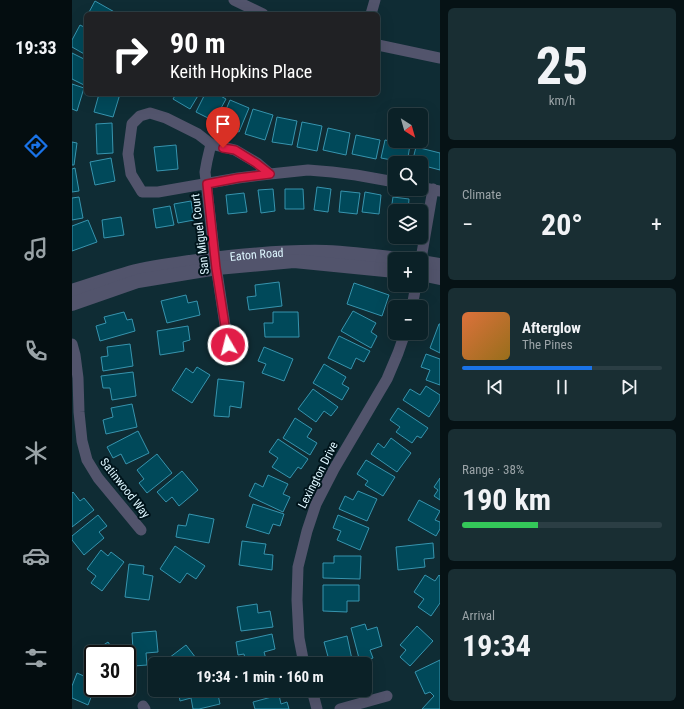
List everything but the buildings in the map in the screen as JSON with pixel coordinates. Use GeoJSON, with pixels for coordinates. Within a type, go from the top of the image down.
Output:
{"type":"FeatureCollection","features":[{"type":"Feature","properties":{"kind":"street"},"geometry":{"type":"LineString","coordinates":[[234,0],[259,12]]}},
{"type":"Feature","properties":{"kind":"street"},"geometry":{"type":"LineString","coordinates":[[372,12],[375,0]]}},
{"type":"Feature","properties":{"kind":"street"},"geometry":{"type":"LineString","coordinates":[[380,45],[440,58]]}},
{"type":"Feature","properties":{"kind":"street"},"geometry":{"type":"LineString","coordinates":[[270,174],[235,150],[211,144],[198,134],[166,118],[150,113],[140,116],[132,124],[128,154],[131,174],[142,192],[158,192],[238,178],[308,170],[356,175],[388,181]]}},
{"type":"Feature","properties":{"kind":"street","name":"San Miguel Court"},"geometry":{"type":"LineString","coordinates":[[211,144],[207,161],[207,184],[216,263],[228,345]]}},
{"type":"Feature","properties":{"kind":"street"},"geometry":{"type":"LineString","coordinates":[[423,252],[436,190]]}},
{"type":"Feature","properties":{"kind":"street","name":"Eaton Road"},"geometry":{"type":"LineString","coordinates":[[72,291],[137,271],[176,264],[216,263],[274,253],[326,252],[388,258]]}},
{"type":"Feature","properties":{"kind":"street"},"geometry":{"type":"LineString","coordinates":[[72,304],[138,281],[216,263],[294,261],[388,270]]}},
{"type":"Feature","properties":{"kind":"street"},"geometry":{"type":"LineString","coordinates":[[428,262],[440,265]]}},
{"type":"Feature","properties":{"kind":"street"},"geometry":{"type":"LineString","coordinates":[[428,275],[440,278]]}},
{"type":"Feature","properties":{"kind":"street","name":"Lexington Drive"},"geometry":{"type":"LineString","coordinates":[[303,657],[299,638],[297,600],[298,567],[307,532],[316,504],[334,469],[387,379],[403,340]]}},
{"type":"Feature","properties":{"kind":"street","name":"Satinwood Way"},"geometry":{"type":"LineString","coordinates":[[72,344],[78,378],[82,441],[87,460],[98,478],[141,530]]}},
{"type":"Feature","properties":{"kind":"street"},"geometry":{"type":"LineString","coordinates":[[340,709],[387,696]]}},
{"type":"Feature","properties":{"kind":"street"},"geometry":{"type":"LineString","coordinates":[[314,697],[317,709]]}},
{"type":"Feature","properties":{"kind":"route"},"geometry":{"type":"LineString","coordinates":[[223,148],[235,150],[270,174],[207,184],[216,268],[228,345]]}}]}
